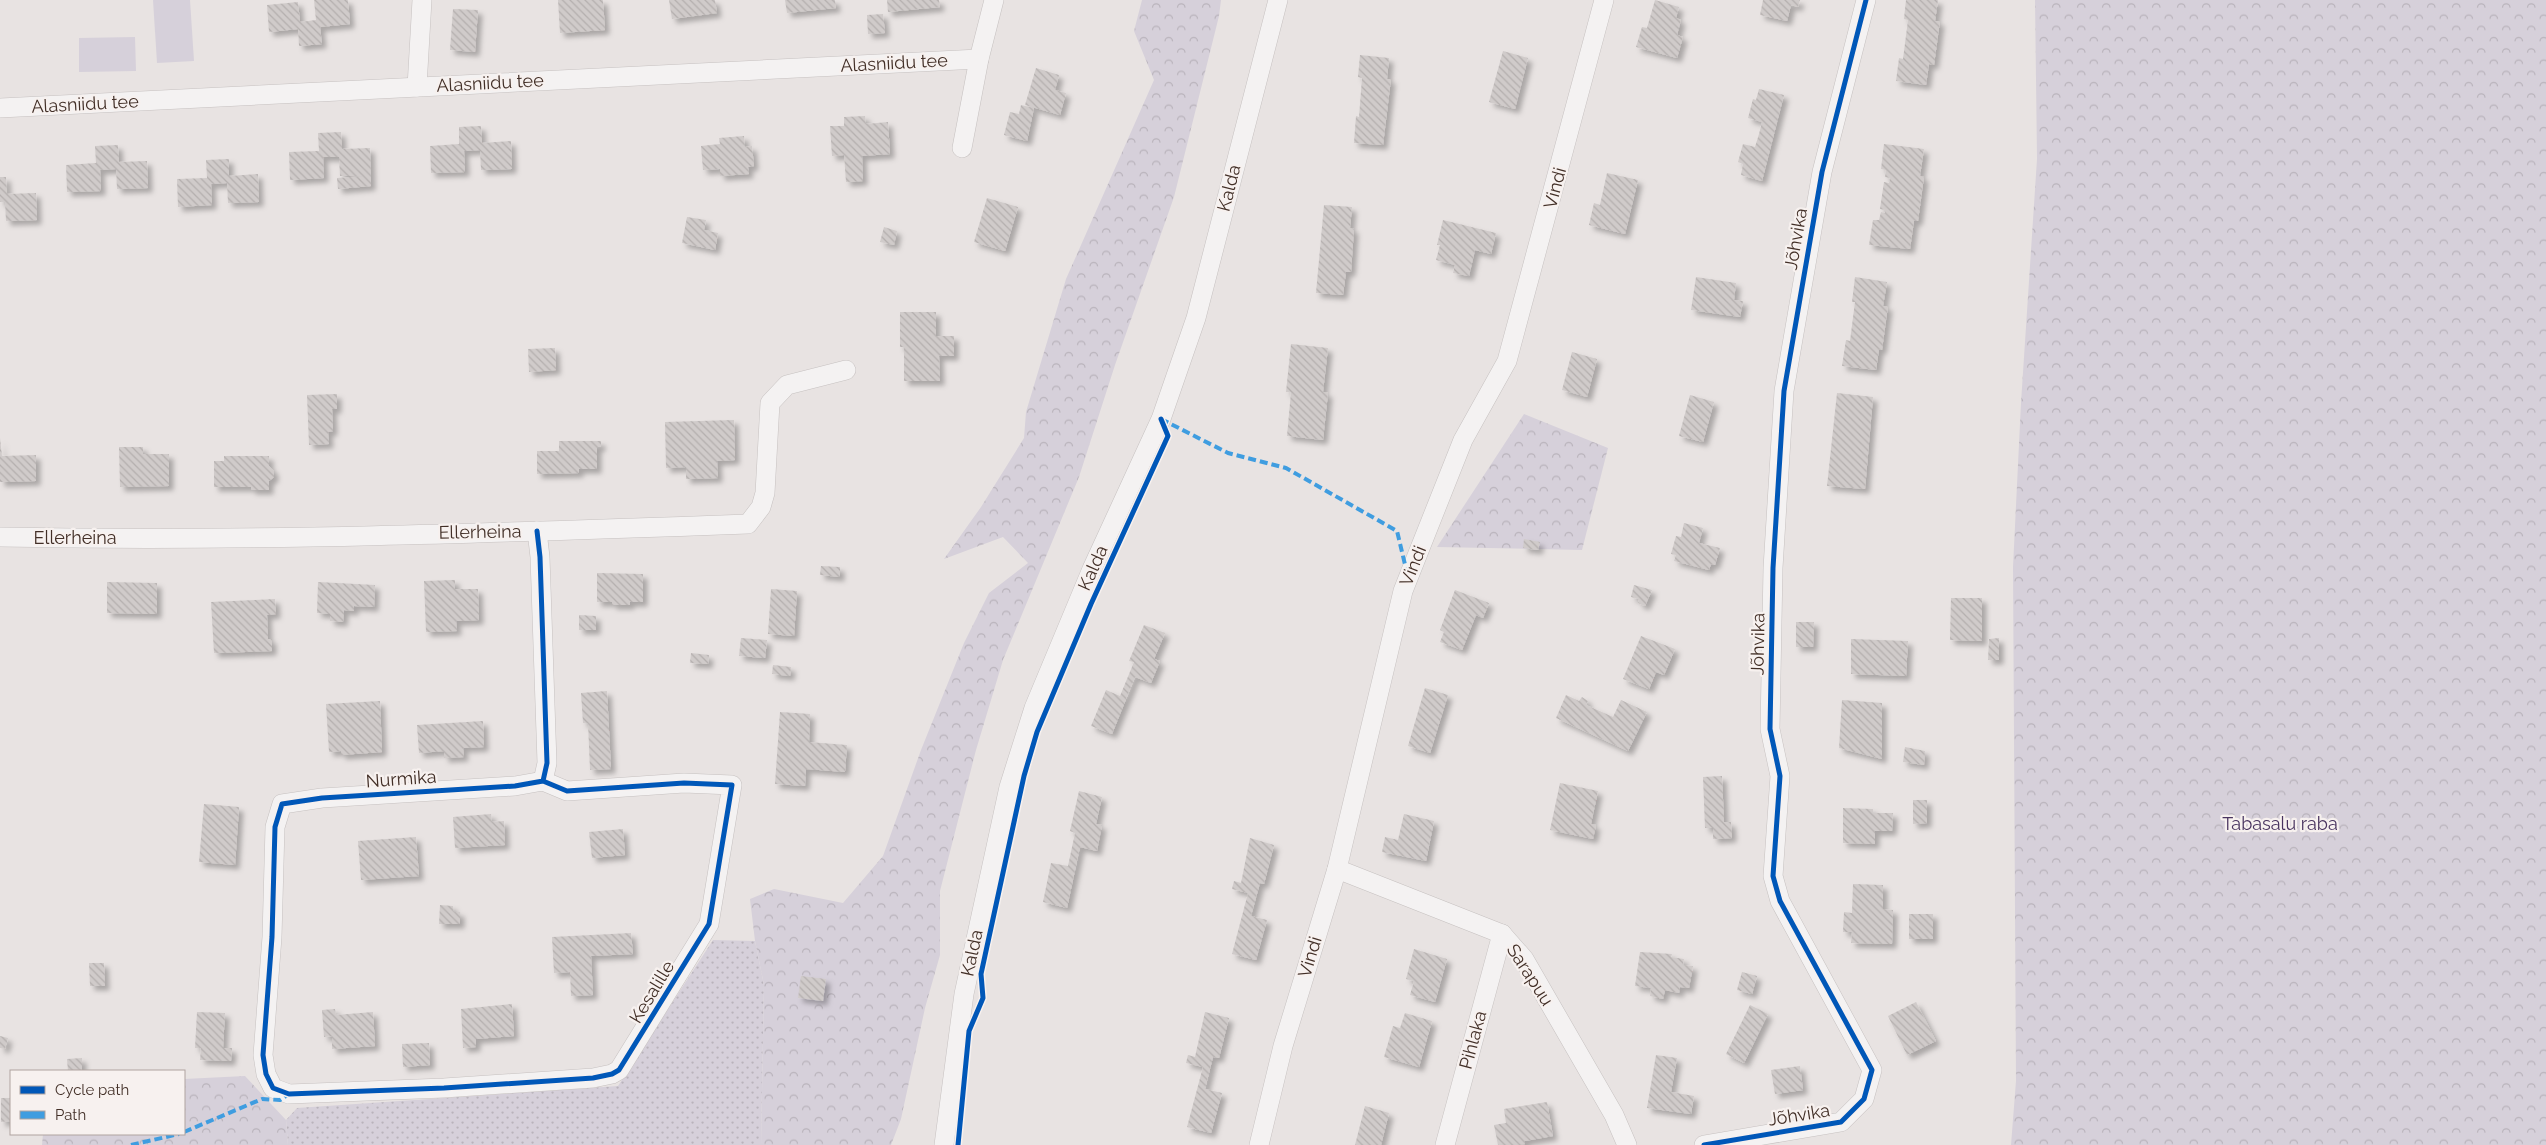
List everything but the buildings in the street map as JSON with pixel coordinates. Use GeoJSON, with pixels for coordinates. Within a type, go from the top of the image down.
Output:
{"type":"FeatureCollection","features":[{"type":"Feature","properties":{"kind":"street"},"geometry":{"type":"LineString","coordinates":[[418,87],[422,0]]}},
{"type":"Feature","properties":{"kind":"street"},"geometry":{"type":"LineString","coordinates":[[962,148],[979,59],[994,0]]}},
{"type":"Feature","properties":{"kind":"street","name":"Kalda"},"geometry":{"type":"LineString","coordinates":[[944,1145],[964,994],[1008,787],[1034,708],[1092,569],[1161,419],[1196,318],[1278,0]]}},
{"type":"Feature","properties":{"kind":"street","name":"Vindi"},"geometry":{"type":"LineString","coordinates":[[1259,1145],[1283,1046],[1337,869],[1403,590],[1463,440],[1507,361],[1604,0]]}},
{"type":"Feature","properties":{"kind":"street","name":"Jõhvika"},"geometry":{"type":"LineString","coordinates":[[1704,1145],[1841,1122],[1864,1099],[1872,1070],[1780,901],[1773,876],[1780,776],[1770,729],[1773,568],[1784,391],[1822,172],[1866,0]]}},
{"type":"Feature","properties":{"kind":"street","name":"Alasniidu tee"},"geometry":{"type":"LineString","coordinates":[[0,108],[979,59]]}},
{"type":"Feature","properties":{"kind":"street","name":"Ellerheina"},"geometry":{"type":"LineString","coordinates":[[0,537],[97,539],[537,531],[748,524],[761,507],[765,493],[770,403],[787,385],[846,370]]}},
{"type":"Feature","properties":{"kind":"street"},"geometry":{"type":"LineString","coordinates":[[537,531],[540,557],[547,753],[544,781]]}},
{"type":"Feature","properties":{"kind":"street","name":"Kesalille"},"geometry":{"type":"LineString","coordinates":[[266,1074],[273,1088],[288,1094],[444,1088],[593,1078],[612,1074],[620,1070],[709,924],[732,785],[684,783],[567,791],[544,781]]}},
{"type":"Feature","properties":{"kind":"street","name":"Nurmika"},"geometry":{"type":"LineString","coordinates":[[266,1074],[263,1055],[272,938],[274,827],[282,804],[322,798],[515,786],[544,781]]}},
{"type":"Feature","properties":{"kind":"street","name":"Sarapuu"},"geometry":{"type":"LineString","coordinates":[[1337,869],[1502,934],[1524,960],[1614,1115],[1628,1145]]}},
{"type":"Feature","properties":{"kind":"street","name":"Pihlaka"},"geometry":{"type":"LineString","coordinates":[[1445,1145],[1502,934]]}},
{"type":"Feature","properties":{"kind":"green space"},"geometry":{"type":"Polygon","coordinates":[[[153,0],[190,0],[194,61],[157,63],[153,0]]]}},
{"type":"Feature","properties":{"kind":"green space"},"geometry":{"type":"Polygon","coordinates":[[[1142,0],[1221,0],[1219,16],[1174,197],[1115,365],[1079,477],[1003,660],[976,750],[940,891],[940,955],[925,1008],[901,1119],[891,1145],[761,1145],[764,985],[755,941],[750,899],[774,889],[843,903],[883,856],[921,750],[964,643],[989,593],[1028,563],[1003,537],[944,559],[981,507],[1024,438],[1026,412],[1066,279],[1154,80],[1134,31],[1142,0]]]}},
{"type":"Feature","properties":{"kind":"green space","name":"Tabasalu raba"},"geometry":{"type":"Polygon","coordinates":[[[2035,0],[2546,0],[2546,1145],[2011,1145],[2016,1081],[2013,567],[2021,403],[2037,159],[2035,0]]]}},
{"type":"Feature","properties":{"kind":"green space"},"geometry":{"type":"Polygon","coordinates":[[[135,37],[136,71],[79,72],[79,38],[135,37]]]}},
{"type":"Feature","properties":{"kind":"green space"},"geometry":{"type":"Polygon","coordinates":[[[1524,414],[1608,448],[1582,550],[1437,547],[1524,414]]]}},
{"type":"Feature","properties":{"kind":"green space"},"geometry":{"type":"Polygon","coordinates":[[[713,940],[755,941],[764,985],[761,1145],[288,1145],[286,1120],[297,1108],[618,1086],[713,940]]]}},
{"type":"Feature","properties":{"kind":"green space"},"geometry":{"type":"Polygon","coordinates":[[[245,1076],[286,1120],[288,1145],[42,1145],[43,1135],[185,1135],[185,1079],[245,1076]]]}},
{"type":"Feature","properties":{"kind":"marked path"},"geometry":{"type":"LineString","coordinates":[[1161,419],[1228,453],[1286,468],[1397,531],[1408,577]]}},
{"type":"Feature","properties":{"kind":"marked path"},"geometry":{"type":"LineString","coordinates":[[185,1132],[262,1099],[280,1100],[289,1094]]}},
{"type":"Feature","properties":{"kind":"marked path"},"geometry":{"type":"LineString","coordinates":[[131,1145],[175,1135]]}},
{"type":"Feature","properties":{"kind":"cycle path"},"geometry":{"type":"LineString","coordinates":[[1704,1145],[1841,1122],[1864,1099],[1872,1070],[1780,901],[1773,876],[1780,776],[1770,729],[1773,568],[1784,391],[1822,172],[1866,0]]}},
{"type":"Feature","properties":{"kind":"cycle path"},"geometry":{"type":"LineString","coordinates":[[958,1145],[969,1031],[983,998],[981,974],[1024,776],[1037,732],[1091,604],[1168,436],[1161,419]]}},
{"type":"Feature","properties":{"kind":"cycle path"},"geometry":{"type":"LineString","coordinates":[[537,531],[540,557],[547,763],[543,781],[515,786],[322,798],[282,804],[275,827],[272,937],[263,1055],[266,1074],[273,1088],[289,1094],[444,1088],[593,1078],[612,1074],[619,1070],[709,924],[732,785],[684,783],[567,791],[543,781]]}}]}
